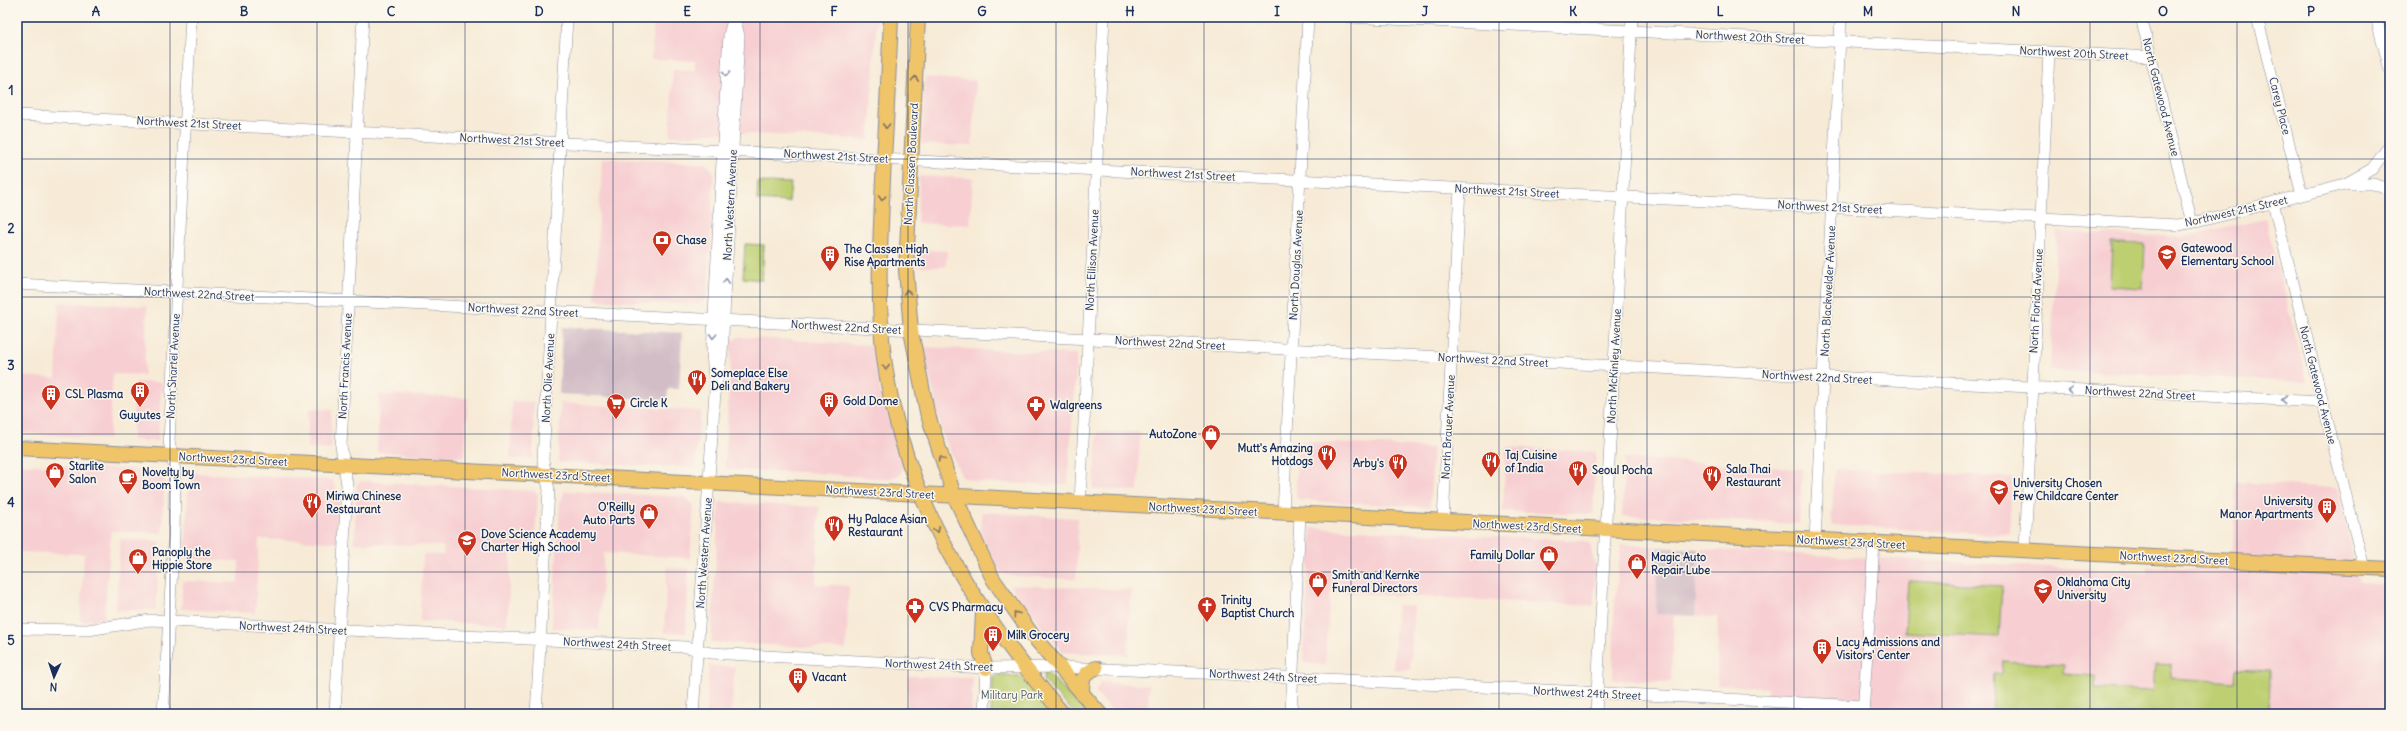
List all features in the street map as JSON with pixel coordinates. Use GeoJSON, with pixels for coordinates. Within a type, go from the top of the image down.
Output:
{"type":"FeatureCollection","features":[{"type":"Feature","properties":{"kind":"main road"},"geometry":{"type":"LineString","coordinates":[[891,17],[880,280],[888,383],[899,427],[920,494],[960,575],[983,613],[1023,667],[1063,714]]}},
{"type":"Feature","properties":{"kind":"main road","name":"North Classen Boulevard"},"geometry":{"type":"LineString","coordinates":[[918,17],[906,270],[911,331],[927,412],[954,495],[993,579],[1033,636],[1100,714]]}},
{"type":"Feature","properties":{"kind":"main road","name":"Northwest 23rd Street"},"geometry":{"type":"LineString","coordinates":[[17,448],[2390,569]]}},
{"type":"Feature","properties":{"kind":"main road"},"geometry":{"type":"LineString","coordinates":[[983,613],[981,653],[986,668]]}},
{"type":"Feature","properties":{"kind":"main road"},"geometry":{"type":"LineString","coordinates":[[1082,694],[1083,677],[1087,672],[1096,668]]}},
{"type":"Feature","properties":{"kind":"street","name":"North Shartel Avenue"},"geometry":{"type":"LineString","coordinates":[[163,714],[169,622],[175,472],[169,441],[191,17]]}},
{"type":"Feature","properties":{"kind":"street","name":"North Francis Avenue"},"geometry":{"type":"LineString","coordinates":[[334,714],[347,485],[341,446],[363,17]]}},
{"type":"Feature","properties":{"kind":"street","name":"North Olie Avenue"},"geometry":{"type":"LineString","coordinates":[[536,714],[549,490],[543,460],[567,17]]}},
{"type":"Feature","properties":{"kind":"street","name":"North Western Avenue"},"geometry":{"type":"LineString","coordinates":[[693,714],[710,483],[715,392],[712,353],[719,320],[728,151],[739,36],[734,17]]}},
{"type":"Feature","properties":{"kind":"street","name":"North Ellison Avenue"},"geometry":{"type":"LineString","coordinates":[[1080,502],[1104,17]]}},
{"type":"Feature","properties":{"kind":"street","name":"North Douglas Avenue"},"geometry":{"type":"LineString","coordinates":[[1283,513],[1308,17]]}},
{"type":"Feature","properties":{"kind":"street","name":"Northwest 20th Street"},"geometry":{"type":"LineString","coordinates":[[1349,17],[2151,57]]}},
{"type":"Feature","properties":{"kind":"street","name":"North McKinley Avenue"},"geometry":{"type":"LineString","coordinates":[[1596,714],[1632,17]]}},
{"type":"Feature","properties":{"kind":"street","name":"North Blackwelder Avenue"},"geometry":{"type":"LineString","coordinates":[[1815,540],[1841,17]]}},
{"type":"Feature","properties":{"kind":"street","name":"North Gatewood Avenue"},"geometry":{"type":"LineString","coordinates":[[2141,17],[2192,223]]}},
{"type":"Feature","properties":{"kind":"street","name":"Carey Place"},"geometry":{"type":"LineString","coordinates":[[2257,17],[2302,195]]}},
{"type":"Feature","properties":{"kind":"street"},"geometry":{"type":"LineString","coordinates":[[2376,17],[2390,70]]}},
{"type":"Feature","properties":{"kind":"street","name":"North Florida Avenue"},"geometry":{"type":"LineString","coordinates":[[2025,550],[2049,52]]}},
{"type":"Feature","properties":{"kind":"street","name":"Northwest 21st Street"},"geometry":{"type":"LineString","coordinates":[[17,114],[2167,224],[2192,223],[2345,184],[2372,184],[2390,190]]}},
{"type":"Feature","properties":{"kind":"street","name":"Northwest 21st Street"},"geometry":{"type":"LineString","coordinates":[[2345,184],[2372,169],[2382,158],[2390,145]]}},
{"type":"Feature","properties":{"kind":"street","name":"North Brauer Avenue"},"geometry":{"type":"LineString","coordinates":[[1443,521],[1460,188]]}},
{"type":"Feature","properties":{"kind":"street","name":"North Gatewood Avenue"},"geometry":{"type":"LineString","coordinates":[[2273,202],[2364,568]]}},
{"type":"Feature","properties":{"kind":"street","name":"Northwest 22nd Street"},"geometry":{"type":"LineString","coordinates":[[17,284],[911,331],[2322,402]]}},
{"type":"Feature","properties":{"kind":"street"},"geometry":{"type":"LineString","coordinates":[[1291,714],[1300,514]]}},
{"type":"Feature","properties":{"kind":"street"},"geometry":{"type":"LineString","coordinates":[[1863,710],[1874,543]]}},
{"type":"Feature","properties":{"kind":"street","name":"Northwest 24th Street"},"geometry":{"type":"LineString","coordinates":[[17,629],[88,630],[139,621],[169,622],[686,647],[712,653],[986,668],[1058,666],[1597,694],[1863,710]]}},
{"type":"Feature","properties":{"kind":"street"},"geometry":{"type":"LineString","coordinates":[[984,714],[986,668]]}},
{"type":"Feature","properties":{"kind":"shaded area"},"geometry":{"type":"Polygon","coordinates":[[[654,17],[877,17],[869,140],[715,132],[692,136],[670,136],[673,69],[695,70],[695,61],[651,59],[654,17]]]}},
{"type":"Feature","properties":{"kind":"shaded area"},"geometry":{"type":"Polygon","coordinates":[[[925,77],[976,81],[972,146],[921,144],[925,77]]]}},
{"type":"Feature","properties":{"kind":"shaded area"},"geometry":{"type":"Polygon","coordinates":[[[602,158],[705,163],[714,172],[707,299],[696,305],[595,300],[602,158]]]}},
{"type":"Feature","properties":{"kind":"shaded area"},"geometry":{"type":"Polygon","coordinates":[[[919,176],[973,178],[970,225],[917,223],[919,176]]]}},
{"type":"Feature","properties":{"kind":"shaded area","name":"Gatewood Elementary School"},"geometry":{"type":"Polygon","coordinates":[[[2265,218],[2307,382],[2050,370],[2057,232],[2182,237],[2265,218]]]}},
{"type":"Feature","properties":{"kind":"shaded area"},"geometry":{"type":"Polygon","coordinates":[[[915,249],[947,251],[946,267],[916,267],[915,249]]]}},
{"type":"Feature","properties":{"kind":"shaded area","name":"CSL Plasma"},"geometry":{"type":"Polygon","coordinates":[[[59,302],[147,306],[144,375],[113,374],[109,439],[17,433],[17,376],[56,378],[59,302]]]}},
{"type":"Feature","properties":{"kind":"shaded area"},"geometry":{"type":"Polygon","coordinates":[[[562,327],[682,333],[679,389],[668,389],[667,400],[559,394],[562,327]]]}},
{"type":"Feature","properties":{"kind":"shaded area"},"geometry":{"type":"Polygon","coordinates":[[[739,337],[871,345],[881,394],[903,466],[900,475],[887,479],[806,472],[730,470],[725,467],[731,345],[733,340],[739,337]]]}},
{"type":"Feature","properties":{"kind":"shaded area"},"geometry":{"type":"Polygon","coordinates":[[[923,347],[1077,354],[1068,482],[1064,485],[979,482],[962,477],[942,433],[923,347]]]}},
{"type":"Feature","properties":{"kind":"shaded area"},"geometry":{"type":"Polygon","coordinates":[[[135,382],[162,382],[158,441],[132,440],[135,382]]]}},
{"type":"Feature","properties":{"kind":"shaded area"},"geometry":{"type":"Polygon","coordinates":[[[379,394],[468,398],[465,457],[377,452],[379,394]]]}},
{"type":"Feature","properties":{"kind":"shaded area"},"geometry":{"type":"Polygon","coordinates":[[[512,401],[534,402],[533,458],[510,459],[512,401]]]}},
{"type":"Feature","properties":{"kind":"shaded area"},"geometry":{"type":"Polygon","coordinates":[[[561,403],[701,411],[695,468],[558,462],[561,403]]]}},
{"type":"Feature","properties":{"kind":"shaded area"},"geometry":{"type":"Polygon","coordinates":[[[309,409],[332,410],[331,449],[307,448],[309,409]]]}},
{"type":"Feature","properties":{"kind":"shaded area"},"geometry":{"type":"Polygon","coordinates":[[[1098,431],[1140,432],[1138,491],[1093,489],[1098,431]]]}},
{"type":"Feature","properties":{"kind":"shaded area"},"geometry":{"type":"Polygon","coordinates":[[[1297,441],[1433,448],[1430,507],[1298,500],[1296,495],[1297,441]]]}},
{"type":"Feature","properties":{"kind":"shaded area"},"geometry":{"type":"Polygon","coordinates":[[[1506,447],[1596,452],[1593,514],[1503,511],[1506,447]]]}},
{"type":"Feature","properties":{"kind":"shaded area"},"geometry":{"type":"Polygon","coordinates":[[[1625,458],[1802,469],[1799,524],[1622,516],[1625,458]]]}},
{"type":"Feature","properties":{"kind":"shaded area"},"geometry":{"type":"Polygon","coordinates":[[[17,464],[163,471],[165,474],[162,533],[111,531],[104,619],[80,621],[84,554],[17,552],[17,464]]]}},
{"type":"Feature","properties":{"kind":"shaded area"},"geometry":{"type":"Polygon","coordinates":[[[1835,469],[2012,477],[2009,535],[1831,525],[1835,469]]]}},
{"type":"Feature","properties":{"kind":"shaded area"},"geometry":{"type":"Polygon","coordinates":[[[194,473],[332,480],[340,497],[337,542],[259,539],[255,613],[181,609],[183,581],[238,583],[239,561],[185,559],[189,475],[194,473]]]}},
{"type":"Feature","properties":{"kind":"shaded area","name":"Dove Science Academy Charter High School"},"geometry":{"type":"Polygon","coordinates":[[[361,481],[534,491],[538,495],[534,551],[511,551],[507,625],[420,621],[423,554],[444,555],[443,546],[354,543],[357,484],[361,481]]]}},
{"type":"Feature","properties":{"kind":"shaded area","name":"Oklahoma City University"},"geometry":{"type":"Polygon","coordinates":[[[2236,482],[2338,488],[2359,583],[2390,584],[2390,714],[1767,714],[1768,688],[1717,685],[1718,617],[1695,616],[1698,549],[2148,572],[2148,566],[2232,570],[2236,482]]]}},
{"type":"Feature","properties":{"kind":"shaded area"},"geometry":{"type":"Polygon","coordinates":[[[565,491],[686,497],[694,506],[690,558],[604,553],[599,630],[552,628],[560,503],[565,491]]]}},
{"type":"Feature","properties":{"kind":"shaded area"},"geometry":{"type":"Polygon","coordinates":[[[719,502],[819,507],[816,584],[849,586],[846,649],[711,642],[719,502]]]}},
{"type":"Feature","properties":{"kind":"shaded area"},"geometry":{"type":"Polygon","coordinates":[[[982,512],[1078,518],[1076,579],[1010,576],[1001,573],[981,534],[982,512]]]}},
{"type":"Feature","properties":{"kind":"shaded area"},"geometry":{"type":"Polygon","coordinates":[[[1311,528],[1585,541],[1590,544],[1595,566],[1594,606],[1330,592],[1325,665],[1303,663],[1311,528]]]}},
{"type":"Feature","properties":{"kind":"shaded area","name":"Panoply the Hippie Store"},"geometry":{"type":"Polygon","coordinates":[[[120,539],[160,541],[156,610],[116,610],[120,539]]]}},
{"type":"Feature","properties":{"kind":"shaded area"},"geometry":{"type":"Polygon","coordinates":[[[1621,544],[1658,547],[1656,614],[1674,615],[1671,682],[1613,680],[1614,613],[1621,544]]]}},
{"type":"Feature","properties":{"kind":"shaded area"},"geometry":{"type":"Polygon","coordinates":[[[1658,547],[1698,549],[1695,616],[1656,614],[1658,547]]]}},
{"type":"Feature","properties":{"kind":"shaded area"},"geometry":{"type":"Polygon","coordinates":[[[667,567],[689,569],[686,633],[664,633],[667,567]]]}},
{"type":"Feature","properties":{"kind":"shaded area"},"geometry":{"type":"Polygon","coordinates":[[[1010,585],[1131,590],[1128,655],[1062,652],[1010,585]]]}},
{"type":"Feature","properties":{"kind":"shaded area"},"geometry":{"type":"Polygon","coordinates":[[[1397,605],[1414,606],[1410,670],[1393,669],[1397,605]]]}},
{"type":"Feature","properties":{"kind":"shaded area"},"geometry":{"type":"Polygon","coordinates":[[[709,665],[735,667],[731,714],[706,714],[709,665]]]}},
{"type":"Feature","properties":{"kind":"shaded area"},"geometry":{"type":"Polygon","coordinates":[[[908,676],[973,678],[971,714],[907,714],[908,676]]]}},
{"type":"Feature","properties":{"kind":"shaded area"},"geometry":{"type":"Polygon","coordinates":[[[1100,682],[1149,685],[1147,714],[1115,714],[1096,693],[1100,682]]]}},
{"type":"Feature","properties":{"kind":"green space"},"geometry":{"type":"Polygon","coordinates":[[[758,182],[791,183],[789,202],[757,200],[758,182]]]}},
{"type":"Feature","properties":{"kind":"green space"},"geometry":{"type":"Polygon","coordinates":[[[2112,243],[2145,244],[2143,288],[2110,286],[2112,243]]]}},
{"type":"Feature","properties":{"kind":"green space"},"geometry":{"type":"Polygon","coordinates":[[[745,244],[764,245],[762,280],[743,278],[745,244]]]}},
{"type":"Feature","properties":{"kind":"green space"},"geometry":{"type":"Polygon","coordinates":[[[1908,581],[2002,586],[1999,637],[1905,632],[1908,581]]]}},
{"type":"Feature","properties":{"kind":"green space"},"geometry":{"type":"Polygon","coordinates":[[[2003,661],[2064,665],[2063,674],[2096,676],[2095,689],[2153,691],[2155,664],[2171,665],[2171,678],[2235,682],[2236,669],[2270,671],[2269,714],[1992,714],[1994,674],[2002,674],[2003,661]]]}},
{"type":"Feature","properties":{"kind":"green space"},"geometry":{"type":"Polygon","coordinates":[[[1045,670],[1088,714],[1075,714],[1043,680],[1045,670]]]}},
{"type":"Feature","properties":{"kind":"green space","name":"Military Park"},"geometry":{"type":"Polygon","coordinates":[[[999,674],[1021,677],[1055,714],[991,714],[993,678],[999,674]]]}},
{"type":"Feature","properties":{"kind":"place","name":"Chase"},"geometry":{"type":"Point","coordinates":[662,257]}},
{"type":"Feature","properties":{"kind":"place","name":"Gatewood Elementary School"},"geometry":{"type":"Point","coordinates":[2167,271]}},
{"type":"Feature","properties":{"kind":"place","name":"The Classen High Rise Apartments"},"geometry":{"type":"Point","coordinates":[830,272]}},
{"type":"Feature","properties":{"kind":"place","name":"Someplace Else Deli and Bakery"},"geometry":{"type":"Point","coordinates":[697,396]}},
{"type":"Feature","properties":{"kind":"place","name":"Guyutes"},"geometry":{"type":"Point","coordinates":[140,408]}},
{"type":"Feature","properties":{"kind":"place","name":"CSL Plasma"},"geometry":{"type":"Point","coordinates":[51,411]}},
{"type":"Feature","properties":{"kind":"place","name":"Gold Dome"},"geometry":{"type":"Point","coordinates":[829,418]}},
{"type":"Feature","properties":{"kind":"place","name":"Circle K"},"geometry":{"type":"Point","coordinates":[616,420]}},
{"type":"Feature","properties":{"kind":"place","name":"Walgreens"},"geometry":{"type":"Point","coordinates":[1036,422]}},
{"type":"Feature","properties":{"kind":"place","name":"AutoZone"},"geometry":{"type":"Point","coordinates":[1211,451]}},
{"type":"Feature","properties":{"kind":"place","name":"Mutt's Amazing Hotdogs"},"geometry":{"type":"Point","coordinates":[1327,471]}},
{"type":"Feature","properties":{"kind":"place","name":"Taj Cuisine of India"},"geometry":{"type":"Point","coordinates":[1491,478]}},
{"type":"Feature","properties":{"kind":"place","name":"Arby's"},"geometry":{"type":"Point","coordinates":[1398,480]}},
{"type":"Feature","properties":{"kind":"place","name":"Seoul Pocha"},"geometry":{"type":"Point","coordinates":[1578,487]}},
{"type":"Feature","properties":{"kind":"place","name":"Starlite Salon"},"geometry":{"type":"Point","coordinates":[55,489]}},
{"type":"Feature","properties":{"kind":"place","name":"Sala Thai Restaurant"},"geometry":{"type":"Point","coordinates":[1712,492]}},
{"type":"Feature","properties":{"kind":"place","name":"Novelty by Boom Town"},"geometry":{"type":"Point","coordinates":[128,495]}},
{"type":"Feature","properties":{"kind":"place","name":"University Chosen Few Childcare Center"},"geometry":{"type":"Point","coordinates":[1999,506]}},
{"type":"Feature","properties":{"kind":"place","name":"Miriwa Chinese Restaurant"},"geometry":{"type":"Point","coordinates":[312,519]}},
{"type":"Feature","properties":{"kind":"place","name":"University Manor Apartments"},"geometry":{"type":"Point","coordinates":[2327,524]}},
{"type":"Feature","properties":{"kind":"place","name":"O'Reilly Auto Parts"},"geometry":{"type":"Point","coordinates":[649,530]}},
{"type":"Feature","properties":{"kind":"place","name":"Hy Palace Asian Restaurant"},"geometry":{"type":"Point","coordinates":[834,542]}},
{"type":"Feature","properties":{"kind":"place","name":"Dove Science Academy Charter High School"},"geometry":{"type":"Point","coordinates":[467,557]}},
{"type":"Feature","properties":{"kind":"place","name":"Family Dollar"},"geometry":{"type":"Point","coordinates":[1549,572]}},
{"type":"Feature","properties":{"kind":"place","name":"Panoply the Hippie Store"},"geometry":{"type":"Point","coordinates":[138,575]}},
{"type":"Feature","properties":{"kind":"place","name":"Magic Auto Repair Lube"},"geometry":{"type":"Point","coordinates":[1637,580]}},
{"type":"Feature","properties":{"kind":"place","name":"Smith and Kernke Funeral Directors"},"geometry":{"type":"Point","coordinates":[1318,598]}},
{"type":"Feature","properties":{"kind":"place","name":"Oklahoma City University"},"geometry":{"type":"Point","coordinates":[2043,605]}},
{"type":"Feature","properties":{"kind":"place","name":"Trinity Baptist Church"},"geometry":{"type":"Point","coordinates":[1207,623]}},
{"type":"Feature","properties":{"kind":"place","name":"CVS Pharmacy"},"geometry":{"type":"Point","coordinates":[915,624]}},
{"type":"Feature","properties":{"kind":"place","name":"Milk Grocery"},"geometry":{"type":"Point","coordinates":[993,652]}},
{"type":"Feature","properties":{"kind":"place","name":"Lacy Admissions and Visitors' Center"},"geometry":{"type":"Point","coordinates":[1822,665]}},
{"type":"Feature","properties":{"kind":"place","name":"Vacant"},"geometry":{"type":"Point","coordinates":[798,694]}}]}
